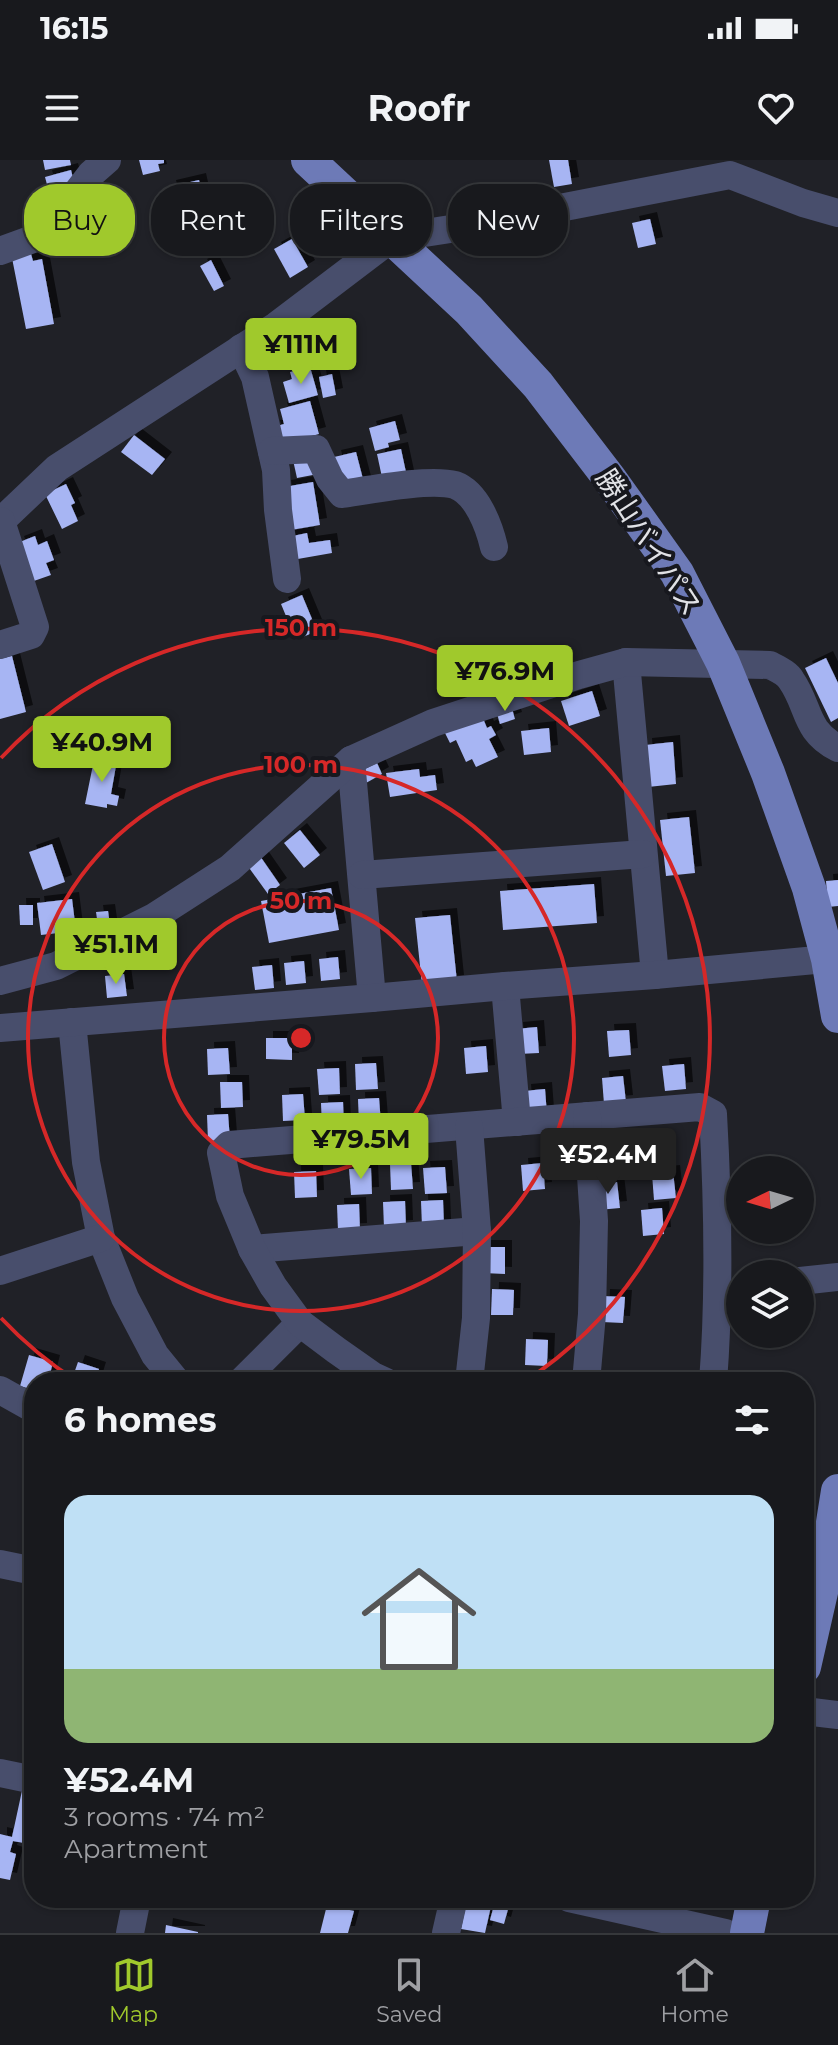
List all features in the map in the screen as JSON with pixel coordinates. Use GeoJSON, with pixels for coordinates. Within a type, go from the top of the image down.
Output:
{"type":"FeatureCollection","features":[{"type":"Feature","properties":{"kind":"main road","name":"勝山バイパス"},"geometry":{"type":"LineString","coordinates":[[308,160],[334,184]]}},
{"type":"Feature","properties":{"kind":"main road","name":"勝山バイパス"},"geometry":{"type":"LineString","coordinates":[[411,256],[469,310],[538,385],[677,573],[723,663],[768,773],[833,958],[838,1016]]}},
{"type":"Feature","properties":{"kind":"main road"},"geometry":{"type":"LineString","coordinates":[[814,1618],[838,1491]]}},
{"type":"Feature","properties":{"kind":"main road"},"geometry":{"type":"LineString","coordinates":[[747,1933],[752,1908]]}},
{"type":"Feature","properties":{"kind":"street"},"geometry":{"type":"LineString","coordinates":[[0,251],[44,235],[91,174],[107,160]]}},
{"type":"Feature","properties":{"kind":"street"},"geometry":{"type":"LineString","coordinates":[[432,232],[722,167],[803,203],[838,213]]}},
{"type":"Feature","properties":{"kind":"street"},"geometry":{"type":"LineString","coordinates":[[0,645],[31,635],[35,627],[1,522],[57,468],[276,326],[368,256]]}},
{"type":"Feature","properties":{"kind":"street"},"geometry":{"type":"LineString","coordinates":[[241,348],[255,377],[276,470],[287,579]]}},
{"type":"Feature","properties":{"kind":"street"},"geometry":{"type":"LineString","coordinates":[[272,451],[316,449],[330,479],[342,494],[404,485],[438,483],[457,486],[474,500],[488,524],[494,547]]}},
{"type":"Feature","properties":{"kind":"street"},"geometry":{"type":"LineString","coordinates":[[626,662],[655,975]]}},
{"type":"Feature","properties":{"kind":"street"},"geometry":{"type":"LineString","coordinates":[[0,981],[56,966],[154,917],[230,868],[351,760],[433,723],[579,675],[626,662],[770,665],[790,678],[813,729],[838,748]]}},
{"type":"Feature","properties":{"kind":"street"},"geometry":{"type":"LineString","coordinates":[[351,760],[372,998]]}},
{"type":"Feature","properties":{"kind":"street"},"geometry":{"type":"LineString","coordinates":[[362,875],[643,854]]}},
{"type":"Feature","properties":{"kind":"street"},"geometry":{"type":"LineString","coordinates":[[0,1028],[833,958]]}},
{"type":"Feature","properties":{"kind":"street"},"geometry":{"type":"LineString","coordinates":[[505,986],[517,1122]]}},
{"type":"Feature","properties":{"kind":"street"},"geometry":{"type":"LineString","coordinates":[[72,1022],[86,1162],[101,1238],[125,1298],[155,1355],[169,1372]]}},
{"type":"Feature","properties":{"kind":"street"},"geometry":{"type":"LineString","coordinates":[[367,1372],[300,1323],[273,1286],[252,1249],[230,1196],[221,1153],[229,1145],[700,1107],[713,1114],[726,1269]]}},
{"type":"Feature","properties":{"kind":"street"},"geometry":{"type":"LineString","coordinates":[[587,1116],[594,1221],[587,1372]]}},
{"type":"Feature","properties":{"kind":"street"},"geometry":{"type":"LineString","coordinates":[[469,1127],[477,1231],[476,1318],[470,1372]]}},
{"type":"Feature","properties":{"kind":"street"},"geometry":{"type":"LineString","coordinates":[[252,1249],[477,1231]]}},
{"type":"Feature","properties":{"kind":"street"},"geometry":{"type":"LineString","coordinates":[[0,1271],[101,1238]]}},
{"type":"Feature","properties":{"kind":"street"},"geometry":{"type":"LineString","coordinates":[[814,1280],[838,1277]]}},
{"type":"Feature","properties":{"kind":"street"},"geometry":{"type":"LineString","coordinates":[[715,1372],[726,1300]]}},
{"type":"Feature","properties":{"kind":"street"},"geometry":{"type":"LineString","coordinates":[[251,1372],[300,1323]]}},
{"type":"Feature","properties":{"kind":"street"},"geometry":{"type":"LineString","coordinates":[[0,1390],[24,1403]]}},
{"type":"Feature","properties":{"kind":"street"},"geometry":{"type":"LineString","coordinates":[[0,1564],[24,1569]]}},
{"type":"Feature","properties":{"kind":"street"},"geometry":{"type":"LineString","coordinates":[[814,1712],[838,1715]]}},
{"type":"Feature","properties":{"kind":"street"},"geometry":{"type":"LineString","coordinates":[[0,1773],[24,1778]]}},
{"type":"Feature","properties":{"kind":"street"},"geometry":{"type":"LineString","coordinates":[[130,1933],[135,1908]]}},
{"type":"Feature","properties":{"kind":"street"},"geometry":{"type":"LineString","coordinates":[[446,1933],[452,1908]]}},
{"type":"Feature","properties":{"kind":"street"},"geometry":{"type":"LineString","coordinates":[[614,1908],[725,1933]]}},
{"type":"Feature","properties":{"kind":"building"},"geometry":{"type":"Polygon","coordinates":[[[43,160],[70,160],[71,165],[45,170],[43,160]]]}},
{"type":"Feature","properties":{"kind":"building"},"geometry":{"type":"Polygon","coordinates":[[[139,160],[164,160],[164,163],[158,164],[160,171],[143,175],[139,160]]]}},
{"type":"Feature","properties":{"kind":"building"},"geometry":{"type":"Polygon","coordinates":[[[549,160],[568,160],[572,184],[553,184],[549,160]]]}},
{"type":"Feature","properties":{"kind":"building"},"geometry":{"type":"Polygon","coordinates":[[[71,170],[74,184],[47,184],[45,177],[71,170]]]}},
{"type":"Feature","properties":{"kind":"building"},"geometry":{"type":"Polygon","coordinates":[[[650,219],[656,244],[638,248],[632,223],[650,219]]]}},
{"type":"Feature","properties":{"kind":"building"},"geometry":{"type":"Polygon","coordinates":[[[290,240],[290,256],[302,256],[308,267],[290,278],[274,249],[290,240]]]}},
{"type":"Feature","properties":{"kind":"building"},"geometry":{"type":"Polygon","coordinates":[[[24,255],[32,256],[33,261],[42,259],[54,324],[26,329],[12,258],[24,255]]]}},
{"type":"Feature","properties":{"kind":"building"},"geometry":{"type":"Polygon","coordinates":[[[211,260],[224,286],[214,291],[200,266],[211,260]]]}},
{"type":"Feature","properties":{"kind":"building"},"geometry":{"type":"Polygon","coordinates":[[[310,367],[318,395],[289,403],[283,382],[292,379],[290,372],[310,367]]]}},
{"type":"Feature","properties":{"kind":"building"},"geometry":{"type":"Polygon","coordinates":[[[332,374],[336,395],[323,398],[319,377],[332,374]]]}},
{"type":"Feature","properties":{"kind":"building"},"geometry":{"type":"Polygon","coordinates":[[[310,401],[319,434],[278,445],[273,427],[284,424],[280,409],[310,401]]]}},
{"type":"Feature","properties":{"kind":"building"},"geometry":{"type":"Polygon","coordinates":[[[395,421],[400,440],[375,451],[369,428],[395,421]]]}},
{"type":"Feature","properties":{"kind":"building"},"geometry":{"type":"Polygon","coordinates":[[[134,435],[165,459],[152,475],[121,452],[134,435]]]}},
{"type":"Feature","properties":{"kind":"building"},"geometry":{"type":"Polygon","coordinates":[[[401,449],[407,477],[383,482],[377,454],[401,449]]]}},
{"type":"Feature","properties":{"kind":"building"},"geometry":{"type":"Polygon","coordinates":[[[356,452],[364,483],[342,489],[334,457],[356,452]]]}},
{"type":"Feature","properties":{"kind":"building"},"geometry":{"type":"Polygon","coordinates":[[[315,456],[318,474],[297,478],[293,460],[315,456]]]}},
{"type":"Feature","properties":{"kind":"building"},"geometry":{"type":"Polygon","coordinates":[[[313,482],[320,525],[291,530],[284,487],[313,482]]]}},
{"type":"Feature","properties":{"kind":"building"},"geometry":{"type":"Polygon","coordinates":[[[66,484],[75,503],[71,505],[78,521],[62,529],[45,494],[66,484]]]}},
{"type":"Feature","properties":{"kind":"building"},"geometry":{"type":"Polygon","coordinates":[[[307,533],[309,543],[330,540],[332,553],[292,560],[288,537],[307,533]]]}},
{"type":"Feature","properties":{"kind":"building"},"geometry":{"type":"Polygon","coordinates":[[[35,536],[38,545],[47,541],[54,560],[46,563],[51,575],[31,582],[17,543],[35,536]]]}},
{"type":"Feature","properties":{"kind":"building"},"geometry":{"type":"Polygon","coordinates":[[[302,595],[317,631],[296,640],[281,604],[302,595]]]}},
{"type":"Feature","properties":{"kind":"building"},"geometry":{"type":"Polygon","coordinates":[[[12,656],[26,712],[0,719],[0,659],[12,656]]]}},
{"type":"Feature","properties":{"kind":"building"},"geometry":{"type":"Polygon","coordinates":[[[826,658],[838,683],[838,718],[831,722],[805,668],[826,658]]]}},
{"type":"Feature","properties":{"kind":"building"},"geometry":{"type":"Polygon","coordinates":[[[592,691],[600,716],[569,726],[561,701],[592,691]]]}},
{"type":"Feature","properties":{"kind":"building"},"geometry":{"type":"Polygon","coordinates":[[[510,702],[515,719],[500,724],[495,707],[510,702]]]}},
{"type":"Feature","properties":{"kind":"building"},"geometry":{"type":"Polygon","coordinates":[[[482,716],[487,728],[491,726],[496,735],[489,739],[498,757],[476,767],[472,759],[466,762],[456,740],[450,743],[445,733],[482,716]]]}},
{"type":"Feature","properties":{"kind":"building"},"geometry":{"type":"Polygon","coordinates":[[[549,728],[551,752],[524,755],[521,731],[549,728]]]}},
{"type":"Feature","properties":{"kind":"building"},"geometry":{"type":"Polygon","coordinates":[[[673,742],[676,784],[648,787],[645,745],[673,742]]]}},
{"type":"Feature","properties":{"kind":"building"},"geometry":{"type":"Polygon","coordinates":[[[102,757],[117,760],[111,794],[119,796],[117,806],[107,804],[107,808],[85,804],[94,760],[101,762],[102,757]]]}},
{"type":"Feature","properties":{"kind":"building"},"geometry":{"type":"Polygon","coordinates":[[[377,763],[382,774],[366,783],[361,771],[377,763]]]}},
{"type":"Feature","properties":{"kind":"building"},"geometry":{"type":"Polygon","coordinates":[[[419,769],[420,777],[435,775],[437,790],[390,797],[386,773],[419,769]]]}},
{"type":"Feature","properties":{"kind":"building"},"geometry":{"type":"Polygon","coordinates":[[[689,817],[695,873],[666,876],[660,820],[689,817]]]}},
{"type":"Feature","properties":{"kind":"building"},"geometry":{"type":"Polygon","coordinates":[[[300,830],[320,855],[304,868],[284,843],[300,830]]]}},
{"type":"Feature","properties":{"kind":"building"},"geometry":{"type":"Polygon","coordinates":[[[52,844],[65,882],[43,890],[29,852],[52,844]]]}},
{"type":"Feature","properties":{"kind":"building"},"geometry":{"type":"Polygon","coordinates":[[[260,856],[280,885],[268,894],[247,865],[260,856]]]}},
{"type":"Feature","properties":{"kind":"building"},"geometry":{"type":"Polygon","coordinates":[[[838,880],[838,906],[828,907],[826,881],[838,880]]]}},
{"type":"Feature","properties":{"kind":"building"},"geometry":{"type":"Polygon","coordinates":[[[594,884],[597,923],[503,930],[500,891],[594,884]]]}},
{"type":"Feature","properties":{"kind":"building"},"geometry":{"type":"Polygon","coordinates":[[[331,888],[339,930],[269,943],[261,901],[331,888]]]}},
{"type":"Feature","properties":{"kind":"building"},"geometry":{"type":"Polygon","coordinates":[[[72,899],[76,931],[41,935],[37,903],[72,899]]]}},
{"type":"Feature","properties":{"kind":"building"},"geometry":{"type":"Polygon","coordinates":[[[19,905],[33,905],[33,925],[20,925],[19,905]]]}},
{"type":"Feature","properties":{"kind":"building"},"geometry":{"type":"Polygon","coordinates":[[[108,911],[110,925],[98,926],[96,912],[108,911]]]}},
{"type":"Feature","properties":{"kind":"building"},"geometry":{"type":"Polygon","coordinates":[[[450,915],[457,982],[422,985],[415,918],[450,915]]]}},
{"type":"Feature","properties":{"kind":"building"},"geometry":{"type":"Polygon","coordinates":[[[338,957],[340,979],[321,981],[319,959],[338,957]]]}},
{"type":"Feature","properties":{"kind":"building"},"geometry":{"type":"Polygon","coordinates":[[[304,961],[306,983],[286,985],[284,963],[304,961]]]}},
{"type":"Feature","properties":{"kind":"building"},"geometry":{"type":"Polygon","coordinates":[[[272,965],[274,988],[255,990],[252,967],[272,965]]]}},
{"type":"Feature","properties":{"kind":"building"},"geometry":{"type":"Polygon","coordinates":[[[124,974],[127,996],[107,998],[105,976],[124,974]]]}},
{"type":"Feature","properties":{"kind":"building"},"geometry":{"type":"Polygon","coordinates":[[[537,1027],[539,1053],[518,1054],[516,1029],[537,1027]]]}},
{"type":"Feature","properties":{"kind":"building"},"geometry":{"type":"Polygon","coordinates":[[[629,1030],[631,1055],[609,1057],[607,1031],[629,1030]]]}},
{"type":"Feature","properties":{"kind":"building"},"geometry":{"type":"Polygon","coordinates":[[[266,1038],[292,1038],[292,1060],[266,1059],[266,1038]]]}},
{"type":"Feature","properties":{"kind":"building"},"geometry":{"type":"Polygon","coordinates":[[[486,1046],[488,1072],[466,1074],[464,1048],[486,1046]]]}},
{"type":"Feature","properties":{"kind":"building"},"geometry":{"type":"Polygon","coordinates":[[[228,1048],[230,1074],[208,1075],[207,1049],[228,1048]]]}},
{"type":"Feature","properties":{"kind":"building"},"geometry":{"type":"Polygon","coordinates":[[[376,1063],[378,1089],[356,1090],[355,1064],[376,1063]]]}},
{"type":"Feature","properties":{"kind":"building"},"geometry":{"type":"Polygon","coordinates":[[[684,1064],[686,1089],[665,1091],[662,1066],[684,1064]]]}},
{"type":"Feature","properties":{"kind":"building"},"geometry":{"type":"Polygon","coordinates":[[[339,1068],[340,1094],[319,1095],[317,1069],[339,1068]]]}},
{"type":"Feature","properties":{"kind":"building"},"geometry":{"type":"Polygon","coordinates":[[[623,1076],[626,1102],[604,1104],[602,1078],[623,1076]]]}},
{"type":"Feature","properties":{"kind":"building"},"geometry":{"type":"Polygon","coordinates":[[[220,1082],[242,1082],[243,1107],[221,1108],[220,1082]]]}},
{"type":"Feature","properties":{"kind":"building"},"geometry":{"type":"Polygon","coordinates":[[[545,1089],[547,1115],[526,1117],[524,1091],[545,1089]]]}},
{"type":"Feature","properties":{"kind":"building"},"geometry":{"type":"Polygon","coordinates":[[[303,1094],[305,1120],[283,1121],[282,1095],[303,1094]]]}},
{"type":"Feature","properties":{"kind":"building"},"geometry":{"type":"Polygon","coordinates":[[[379,1098],[381,1124],[359,1125],[358,1099],[379,1098]]]}},
{"type":"Feature","properties":{"kind":"building"},"geometry":{"type":"Polygon","coordinates":[[[343,1102],[344,1128],[322,1129],[321,1103],[343,1102]]]}},
{"type":"Feature","properties":{"kind":"building"},"geometry":{"type":"Polygon","coordinates":[[[228,1114],[230,1140],[208,1141],[207,1115],[228,1114]]]}},
{"type":"Feature","properties":{"kind":"building"},"geometry":{"type":"Polygon","coordinates":[[[661,1137],[663,1163],[642,1165],[639,1139],[661,1137]]]}},
{"type":"Feature","properties":{"kind":"building"},"geometry":{"type":"Polygon","coordinates":[[[631,1138],[633,1164],[611,1166],[609,1140],[631,1138]]]}},
{"type":"Feature","properties":{"kind":"building"},"geometry":{"type":"Polygon","coordinates":[[[411,1163],[413,1189],[391,1190],[390,1164],[411,1163]]]}},
{"type":"Feature","properties":{"kind":"building"},"geometry":{"type":"Polygon","coordinates":[[[543,1163],[545,1189],[523,1191],[521,1165],[543,1163]]]}},
{"type":"Feature","properties":{"kind":"building"},"geometry":{"type":"Polygon","coordinates":[[[445,1167],[447,1193],[425,1194],[423,1168],[445,1167]]]}},
{"type":"Feature","properties":{"kind":"building"},"geometry":{"type":"Polygon","coordinates":[[[371,1168],[372,1194],[351,1195],[349,1169],[371,1168]]]}},
{"type":"Feature","properties":{"kind":"building"},"geometry":{"type":"Polygon","coordinates":[[[316,1171],[317,1197],[295,1198],[294,1172],[316,1171]]]}},
{"type":"Feature","properties":{"kind":"building"},"geometry":{"type":"Polygon","coordinates":[[[673,1172],[676,1198],[654,1200],[652,1174],[673,1172]]]}},
{"type":"Feature","properties":{"kind":"building"},"geometry":{"type":"Polygon","coordinates":[[[617,1182],[620,1208],[598,1210],[596,1184],[617,1182]]]}},
{"type":"Feature","properties":{"kind":"building"},"geometry":{"type":"Polygon","coordinates":[[[443,1200],[444,1226],[422,1227],[421,1201],[443,1200]]]}},
{"type":"Feature","properties":{"kind":"building"},"geometry":{"type":"Polygon","coordinates":[[[405,1201],[406,1227],[384,1228],[383,1202],[405,1201]]]}},
{"type":"Feature","properties":{"kind":"building"},"geometry":{"type":"Polygon","coordinates":[[[359,1204],[360,1230],[338,1231],[337,1205],[359,1204]]]}},
{"type":"Feature","properties":{"kind":"building"},"geometry":{"type":"Polygon","coordinates":[[[662,1208],[664,1234],[643,1236],[641,1210],[662,1208]]]}},
{"type":"Feature","properties":{"kind":"building"},"geometry":{"type":"Polygon","coordinates":[[[484,1247],[505,1247],[505,1274],[483,1273],[484,1247]]]}},
{"type":"Feature","properties":{"kind":"building"},"geometry":{"type":"Polygon","coordinates":[[[492,1289],[514,1290],[513,1315],[491,1315],[492,1289]]]}},
{"type":"Feature","properties":{"kind":"building"},"geometry":{"type":"Polygon","coordinates":[[[603,1296],[625,1297],[623,1323],[602,1322],[603,1296]]]}},
{"type":"Feature","properties":{"kind":"building"},"geometry":{"type":"Polygon","coordinates":[[[526,1339],[548,1340],[547,1366],[525,1365],[526,1339]]]}},
{"type":"Feature","properties":{"kind":"building"},"geometry":{"type":"Polygon","coordinates":[[[29,1355],[53,1362],[50,1372],[24,1372],[29,1355]]]}},
{"type":"Feature","properties":{"kind":"building"},"geometry":{"type":"Polygon","coordinates":[[[78,1362],[99,1369],[98,1372],[74,1372],[78,1362]]]}},
{"type":"Feature","properties":{"kind":"building"},"geometry":{"type":"Polygon","coordinates":[[[24,1786],[24,1843],[13,1841],[10,1852],[16,1854],[10,1880],[0,1878],[0,1834],[12,1837],[24,1786]]]}},
{"type":"Feature","properties":{"kind":"building"},"geometry":{"type":"Polygon","coordinates":[[[326,1908],[354,1911],[348,1933],[320,1933],[326,1908]]]}},
{"type":"Feature","properties":{"kind":"building"},"geometry":{"type":"Polygon","coordinates":[[[465,1908],[491,1908],[485,1933],[461,1929],[465,1908]]]}},
{"type":"Feature","properties":{"kind":"building"},"geometry":{"type":"Polygon","coordinates":[[[493,1908],[508,1908],[504,1924],[490,1920],[493,1908]]]}},
{"type":"Feature","properties":{"kind":"building"},"geometry":{"type":"Polygon","coordinates":[[[166,1925],[198,1932],[198,1933],[165,1933],[166,1925]]]}}]}
